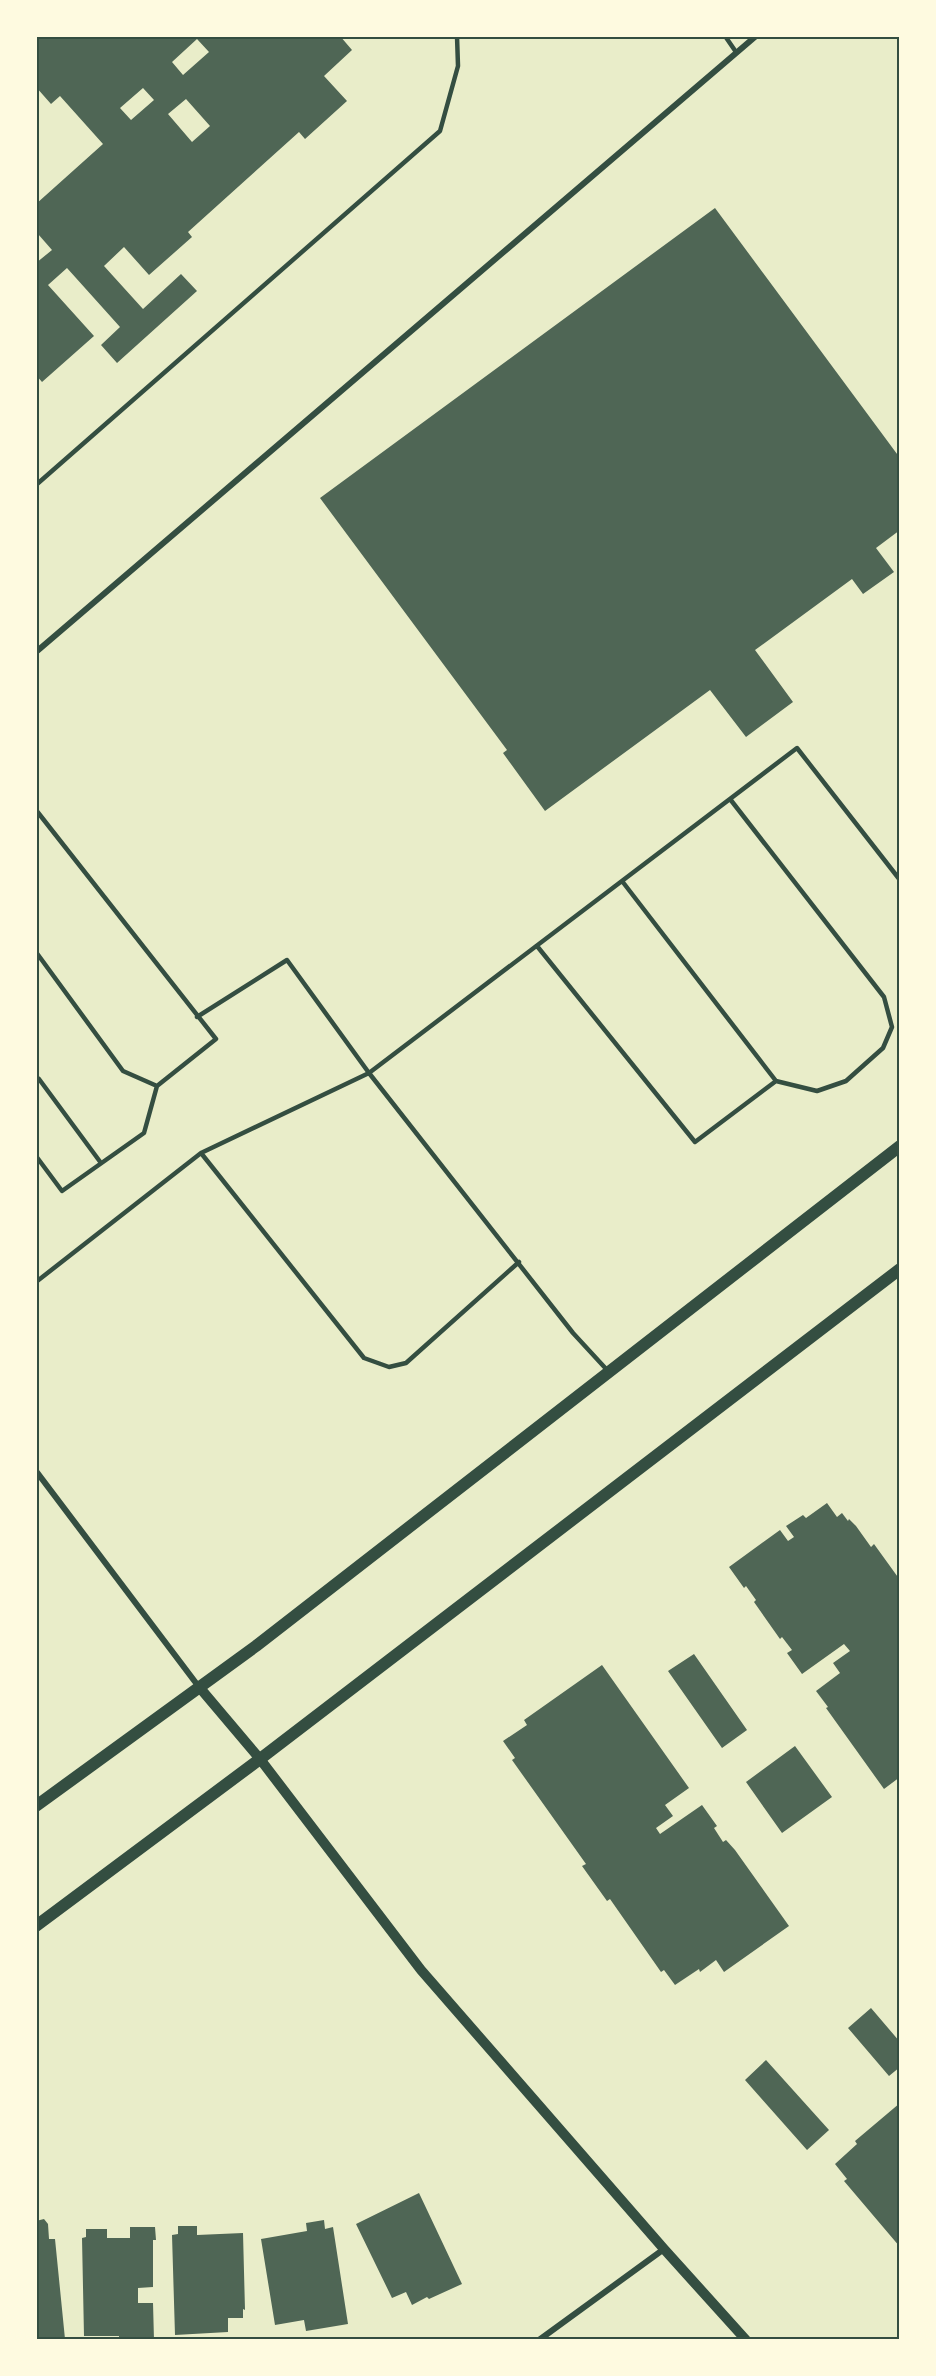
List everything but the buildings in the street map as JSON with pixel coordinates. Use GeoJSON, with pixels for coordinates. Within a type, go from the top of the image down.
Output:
{"type":"FeatureCollection","features":[{"type":"Feature","properties":{"kind":"main road"},"geometry":{"type":"LineString","coordinates":[[36,1806],[200,1688],[900,1146]]}},
{"type":"Feature","properties":{"kind":"main road"},"geometry":{"type":"LineString","coordinates":[[36,1926],[260,1759],[900,1269]]}},
{"type":"Feature","properties":{"kind":"street"},"geometry":{"type":"LineString","coordinates":[[36,652],[756,36]]}},
{"type":"Feature","properties":{"kind":"street"},"geometry":{"type":"LineString","coordinates":[[36,1471],[200,1688],[260,1759],[421,1970],[746,2340]]}},
{"type":"Feature","properties":{"kind":"street"},"geometry":{"type":"LineString","coordinates":[[539,2340],[664,2249]]}},
{"type":"Feature","properties":{"kind":"lane"},"geometry":{"type":"LineString","coordinates":[[36,484],[440,131],[458,66],[457,36]]}},
{"type":"Feature","properties":{"kind":"lane"},"geometry":{"type":"LineString","coordinates":[[725,36],[736,52]]}},
{"type":"Feature","properties":{"kind":"lane"},"geometry":{"type":"LineString","coordinates":[[36,1282],[201,1153],[369,1073],[797,748],[900,880]]}},
{"type":"Feature","properties":{"kind":"lane"},"geometry":{"type":"LineString","coordinates":[[622,881],[776,1081],[817,1091],[846,1081],[883,1048],[892,1027],[884,997],[729,800]]}},
{"type":"Feature","properties":{"kind":"lane"},"geometry":{"type":"LineString","coordinates":[[36,810],[216,1039],[157,1086],[144,1133],[62,1191],[36,1156]]}},
{"type":"Feature","properties":{"kind":"lane"},"geometry":{"type":"LineString","coordinates":[[537,946],[695,1142],[776,1081]]}},
{"type":"Feature","properties":{"kind":"lane"},"geometry":{"type":"LineString","coordinates":[[36,952],[123,1071],[157,1086]]}},
{"type":"Feature","properties":{"kind":"lane"},"geometry":{"type":"LineString","coordinates":[[197,1017],[287,960],[369,1073],[573,1333],[608,1371]]}},
{"type":"Feature","properties":{"kind":"lane"},"geometry":{"type":"LineString","coordinates":[[39,1079],[101,1163]]}},
{"type":"Feature","properties":{"kind":"lane"},"geometry":{"type":"LineString","coordinates":[[201,1153],[364,1358],[389,1367],[406,1362],[519,1262]]}}]}
